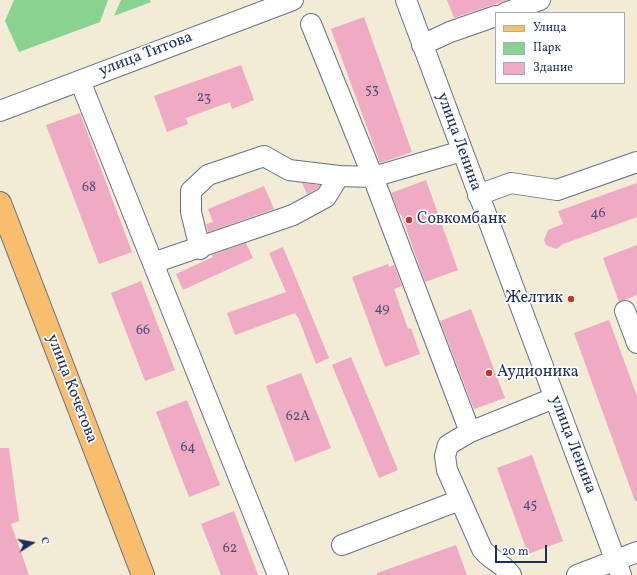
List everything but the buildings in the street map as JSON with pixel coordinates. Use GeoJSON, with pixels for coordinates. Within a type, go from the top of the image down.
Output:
{"type":"FeatureCollection","features":[{"type":"Feature","properties":{"kind":"main road","name":"улица Кочетова"},"geometry":{"type":"LineString","coordinates":[[0,203],[143,575]]}},
{"type":"Feature","properties":{"kind":"street","name":"улица Титова"},"geometry":{"type":"LineString","coordinates":[[0,111],[293,0]]}},
{"type":"Feature","properties":{"kind":"street","name":"улица Ленина"},"geometry":{"type":"LineString","coordinates":[[406,0],[619,568]]}},
{"type":"Feature","properties":{"kind":"street"},"geometry":{"type":"LineString","coordinates":[[508,12],[540,0]]}},
{"type":"Feature","properties":{"kind":"street"},"geometry":{"type":"LineString","coordinates":[[422,45],[450,32],[495,16]]}},
{"type":"Feature","properties":{"kind":"street"},"geometry":{"type":"LineString","coordinates":[[311,24],[373,177],[470,432]]}},
{"type":"Feature","properties":{"kind":"street"},"geometry":{"type":"LineString","coordinates":[[80,81],[278,575]]}},
{"type":"Feature","properties":{"kind":"street"},"geometry":{"type":"LineString","coordinates":[[200,248],[191,212],[191,191],[208,176],[264,156],[289,170],[339,176],[373,177],[462,151]]}},
{"type":"Feature","properties":{"kind":"street"},"geometry":{"type":"LineString","coordinates":[[478,194],[511,183],[557,190],[637,162]]}},
{"type":"Feature","properties":{"kind":"street"},"geometry":{"type":"LineString","coordinates":[[153,263],[293,215],[326,197],[339,176]]}},
{"type":"Feature","properties":{"kind":"street"},"geometry":{"type":"LineString","coordinates":[[625,312],[637,343]]}},
{"type":"Feature","properties":{"kind":"street"},"geometry":{"type":"LineString","coordinates":[[511,575],[506,568],[488,557],[482,549],[447,470],[445,456],[448,446],[470,432],[554,398]]}},
{"type":"Feature","properties":{"kind":"street"},"geometry":{"type":"LineString","coordinates":[[342,545],[460,500]]}},
{"type":"Feature","properties":{"kind":"street"},"geometry":{"type":"LineString","coordinates":[[577,575],[619,568],[637,552]]}},
{"type":"Feature","properties":{"kind":"green space"},"geometry":{"type":"Polygon","coordinates":[[[14,0],[108,0],[100,22],[19,52],[5,21],[14,0]]]}},
{"type":"Feature","properties":{"kind":"green space"},"geometry":{"type":"Polygon","coordinates":[[[121,0],[150,0],[151,2],[114,16],[121,0]]]}},
{"type":"Feature","properties":{"kind":"place","name":"Совкомбанк"},"geometry":{"type":"Point","coordinates":[409,220]}},
{"type":"Feature","properties":{"kind":"place","name":"Желтик"},"geometry":{"type":"Point","coordinates":[571,299]}},
{"type":"Feature","properties":{"kind":"place","name":"Аудионика"},"geometry":{"type":"Point","coordinates":[489,373]}}]}
